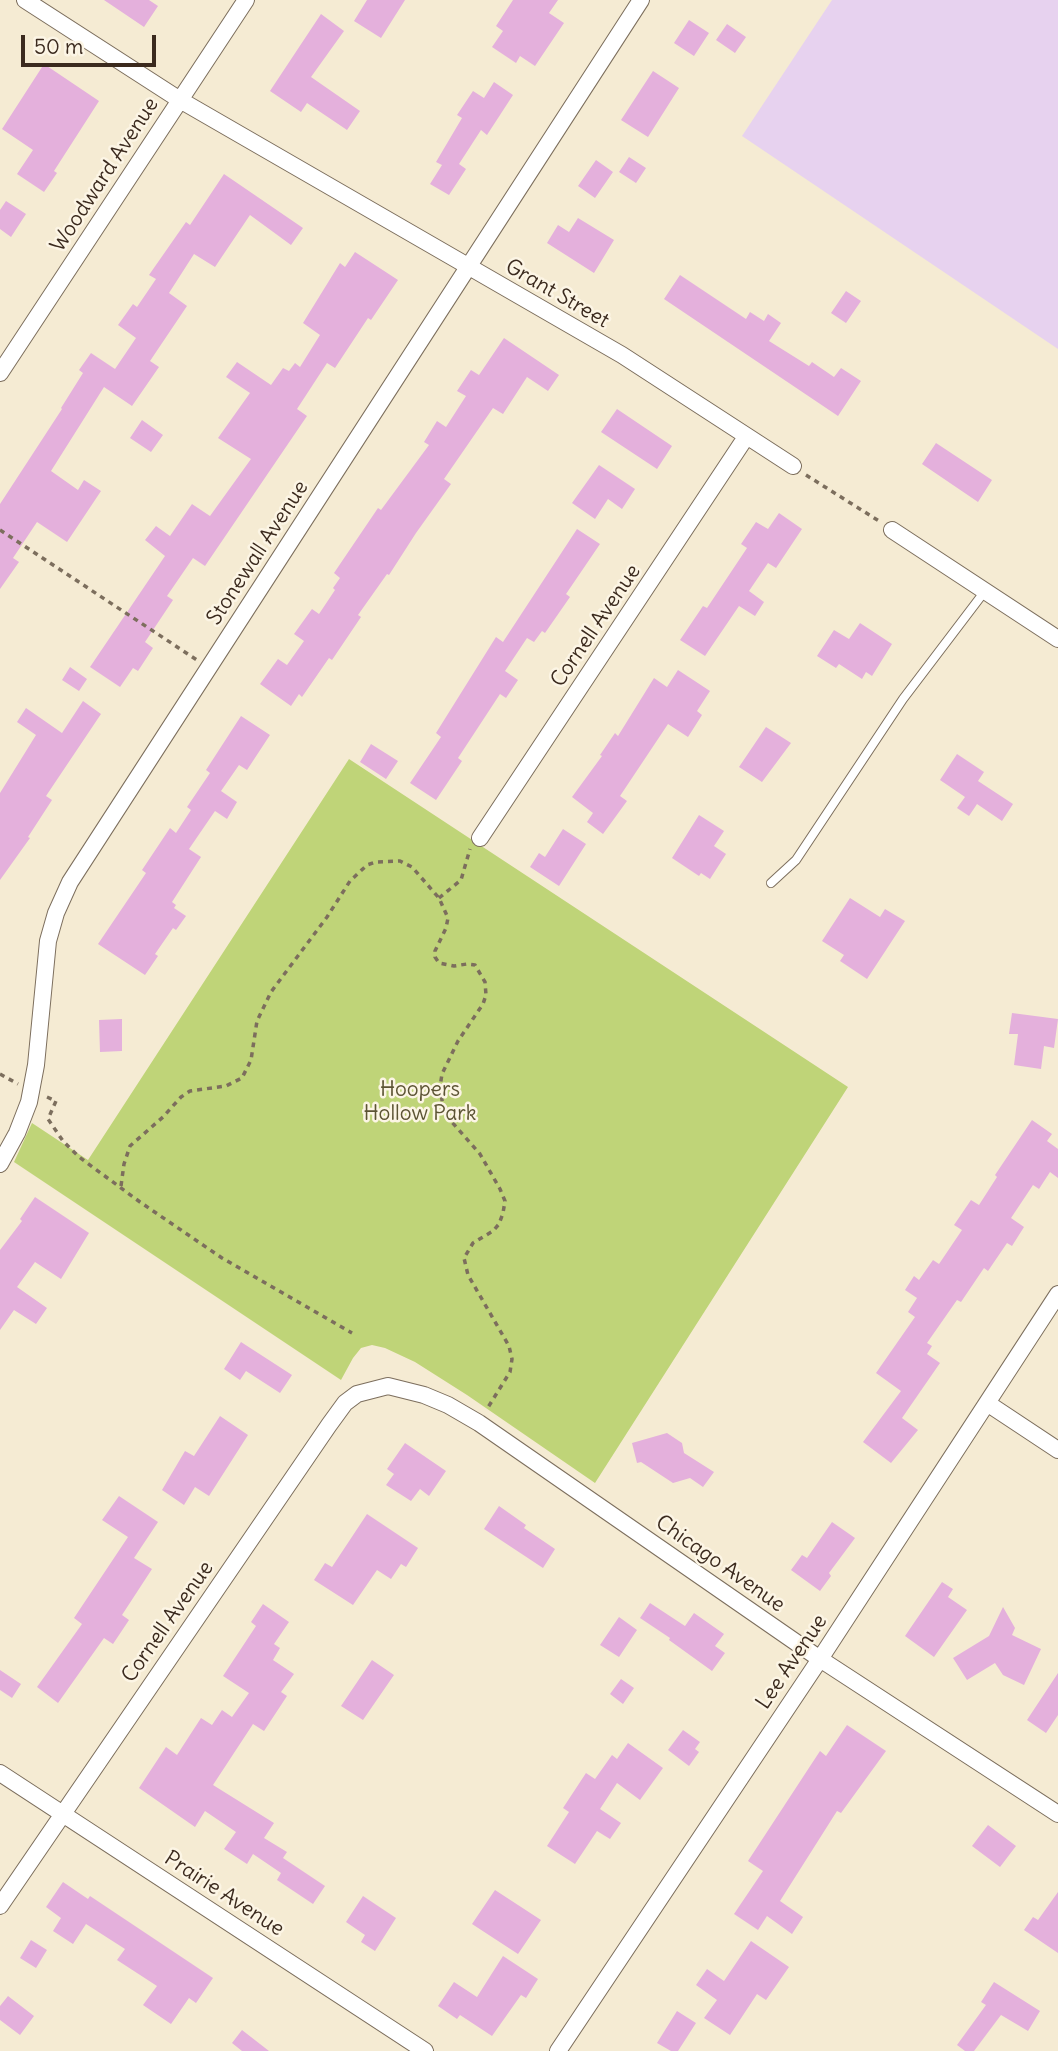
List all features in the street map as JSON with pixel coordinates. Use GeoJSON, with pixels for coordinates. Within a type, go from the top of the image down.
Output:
{"type":"FeatureCollection","features":[{"type":"Feature","properties":{"kind":"street","name":"Grant Street"},"geometry":{"type":"LineString","coordinates":[[25,0],[180,100],[622,355],[793,466]]}},
{"type":"Feature","properties":{"kind":"street","name":"Woodward Avenue"},"geometry":{"type":"LineString","coordinates":[[0,373],[246,0]]}},
{"type":"Feature","properties":{"kind":"street","name":"Stonewall Avenue"},"geometry":{"type":"LineString","coordinates":[[0,1164],[17,1133],[31,1090],[36,1065],[45,958],[56,913],[80,864],[641,0]]}},
{"type":"Feature","properties":{"kind":"street","name":"Cornell Avenue"},"geometry":{"type":"LineString","coordinates":[[480,838],[746,437]]}},
{"type":"Feature","properties":{"kind":"street"},"geometry":{"type":"LineString","coordinates":[[892,530],[1058,639]]}},
{"type":"Feature","properties":{"kind":"street","name":"Lee Avenue"},"geometry":{"type":"LineString","coordinates":[[558,2051],[1058,1294]]}},
{"type":"Feature","properties":{"kind":"street","name":"Cornell Avenue"},"geometry":{"type":"LineString","coordinates":[[0,1906],[337,1414],[357,1394],[388,1386]]}},
{"type":"Feature","properties":{"kind":"street","name":"Chicago Avenue"},"geometry":{"type":"LineString","coordinates":[[388,1386],[424,1395],[479,1423],[820,1658],[1058,1814]]}},
{"type":"Feature","properties":{"kind":"street"},"geometry":{"type":"LineString","coordinates":[[987,1403],[1058,1450]]}},
{"type":"Feature","properties":{"kind":"street","name":"Prairie Avenue"},"geometry":{"type":"LineString","coordinates":[[0,1773],[425,2051]]}},
{"type":"Feature","properties":{"kind":"lane"},"geometry":{"type":"LineString","coordinates":[[771,883],[796,860],[903,699],[985,591]]}},
{"type":"Feature","properties":{"kind":"path"},"geometry":{"type":"LineString","coordinates":[[793,466],[892,530]]}},
{"type":"Feature","properties":{"kind":"path"},"geometry":{"type":"LineString","coordinates":[[0,530],[208,667]]}},
{"type":"Feature","properties":{"kind":"path"},"geometry":{"type":"LineString","coordinates":[[439,898],[461,880],[468,851],[480,838]]}},
{"type":"Feature","properties":{"kind":"path"},"geometry":{"type":"LineString","coordinates":[[121,1186],[130,1146],[181,1097],[190,1091],[226,1086],[242,1078],[251,1060],[257,1021],[271,992],[359,871],[376,862],[400,861],[421,875],[439,898],[447,918],[446,928],[435,951],[439,963],[475,965],[485,982],[486,995],[483,1004],[458,1041],[442,1074],[441,1102],[450,1122],[480,1154],[505,1201],[499,1224],[493,1231],[473,1243],[464,1258],[468,1275],[509,1346],[512,1359],[510,1372],[479,1423]]}},
{"type":"Feature","properties":{"kind":"path"},"geometry":{"type":"LineString","coordinates":[[0,1074],[56,1101],[48,1119],[63,1141],[79,1157],[140,1202],[222,1258],[352,1333]]}},
{"type":"Feature","properties":{"kind":"shaded area"},"geometry":{"type":"Polygon","coordinates":[[[832,0],[1058,0],[1058,349],[742,136],[832,0]]]}},
{"type":"Feature","properties":{"kind":"green space","name":"Hoopers Hollow Park"},"geometry":{"type":"Polygon","coordinates":[[[349,759],[848,1087],[595,1483],[467,1395],[415,1362],[385,1348],[372,1345],[361,1348],[341,1380],[14,1162],[32,1123],[88,1160],[349,759]]]}},
{"type":"Feature","properties":{"kind":"building"},"geometry":{"type":"Polygon","coordinates":[[[104,0],[149,0],[158,6],[144,27],[104,0]]]}},
{"type":"Feature","properties":{"kind":"building"},"geometry":{"type":"Polygon","coordinates":[[[367,0],[405,0],[381,38],[354,21],[367,0]]]}},
{"type":"Feature","properties":{"kind":"building"},"geometry":{"type":"Polygon","coordinates":[[[513,0],[558,0],[549,13],[564,23],[535,66],[520,56],[516,63],[492,47],[503,31],[496,26],[513,0]]]}},
{"type":"Feature","properties":{"kind":"building"},"geometry":{"type":"Polygon","coordinates":[[[321,14],[344,31],[311,77],[360,111],[347,130],[307,103],[301,112],[270,91],[321,14]]]}},
{"type":"Feature","properties":{"kind":"building"},"geometry":{"type":"Polygon","coordinates":[[[689,20],[709,33],[694,56],[674,43],[689,20]]]}},
{"type":"Feature","properties":{"kind":"building"},"geometry":{"type":"Polygon","coordinates":[[[727,24],[746,37],[735,53],[716,40],[727,24]]]}},
{"type":"Feature","properties":{"kind":"building"},"geometry":{"type":"Polygon","coordinates":[[[44,64],[99,101],[54,171],[57,173],[44,192],[17,174],[33,150],[2,129],[44,64]]]}},
{"type":"Feature","properties":{"kind":"building"},"geometry":{"type":"Polygon","coordinates":[[[653,71],[679,88],[648,137],[621,120],[653,71]]]}},
{"type":"Feature","properties":{"kind":"building"},"geometry":{"type":"Polygon","coordinates":[[[494,82],[513,95],[487,135],[481,130],[459,164],[466,169],[449,195],[430,184],[442,165],[436,162],[462,118],[457,115],[473,91],[484,98],[494,82]]]}},
{"type":"Feature","properties":{"kind":"building"},"geometry":{"type":"Polygon","coordinates":[[[629,157],[646,168],[636,183],[619,172],[629,157]]]}},
{"type":"Feature","properties":{"kind":"building"},"geometry":{"type":"Polygon","coordinates":[[[596,160],[613,172],[595,198],[578,186],[596,160]]]}},
{"type":"Feature","properties":{"kind":"building"},"geometry":{"type":"Polygon","coordinates":[[[224,174],[303,228],[291,245],[250,215],[215,267],[194,254],[169,293],[187,306],[150,361],[159,367],[132,406],[104,387],[51,471],[78,490],[84,480],[101,491],[67,542],[37,522],[13,558],[19,562],[0,589],[0,504],[62,409],[83,373],[79,370],[91,353],[115,369],[136,338],[118,325],[133,304],[137,307],[156,279],[149,275],[186,222],[190,225],[224,174]]]}},
{"type":"Feature","properties":{"kind":"building"},"geometry":{"type":"Polygon","coordinates":[[[6,201],[26,214],[11,237],[0,229],[0,210],[6,201]]]}},
{"type":"Feature","properties":{"kind":"building"},"geometry":{"type":"Polygon","coordinates":[[[578,218],[614,240],[594,273],[547,243],[558,225],[569,232],[578,218]]]}},
{"type":"Feature","properties":{"kind":"building"},"geometry":{"type":"Polygon","coordinates":[[[355,252],[398,280],[371,320],[368,318],[335,368],[327,363],[297,409],[307,416],[205,566],[193,558],[167,596],[173,600],[145,642],[153,648],[138,671],[133,668],[120,687],[90,667],[165,556],[145,540],[156,526],[170,536],[192,504],[210,516],[251,459],[218,438],[250,393],[226,377],[237,362],[271,385],[283,368],[289,371],[295,363],[300,367],[320,335],[303,323],[340,263],[345,267],[355,252]]]}},
{"type":"Feature","properties":{"kind":"building"},"geometry":{"type":"Polygon","coordinates":[[[680,275],[746,319],[750,312],[764,321],[768,314],[781,323],[769,341],[809,366],[812,362],[834,377],[841,368],[861,381],[838,416],[664,299],[680,275]]]}},
{"type":"Feature","properties":{"kind":"building"},"geometry":{"type":"Polygon","coordinates":[[[846,291],[861,301],[846,323],[831,313],[846,291]]]}},
{"type":"Feature","properties":{"kind":"building"},"geometry":{"type":"Polygon","coordinates":[[[504,338],[559,375],[548,391],[527,377],[503,414],[493,408],[444,479],[451,484],[389,575],[387,574],[358,615],[361,617],[332,660],[329,658],[302,697],[299,694],[291,706],[260,684],[278,659],[287,665],[304,641],[294,634],[312,609],[319,614],[335,590],[333,588],[340,578],[334,573],[378,508],[381,510],[429,445],[424,442],[437,421],[446,427],[466,396],[457,391],[471,370],[479,375],[504,338]]]}},
{"type":"Feature","properties":{"kind":"building"},"geometry":{"type":"Polygon","coordinates":[[[617,409],[672,446],[657,469],[601,432],[617,409]]]}},
{"type":"Feature","properties":{"kind":"building"},"geometry":{"type":"Polygon","coordinates":[[[142,420],[163,435],[151,452],[130,438],[142,420]]]}},
{"type":"Feature","properties":{"kind":"building"},"geometry":{"type":"Polygon","coordinates":[[[936,443],[992,480],[978,502],[922,464],[936,443]]]}},
{"type":"Feature","properties":{"kind":"building"},"geometry":{"type":"Polygon","coordinates":[[[599,465],[635,489],[622,509],[608,499],[595,519],[572,503],[599,465]]]}},
{"type":"Feature","properties":{"kind":"building"},"geometry":{"type":"Polygon","coordinates":[[[779,513],[802,529],[776,568],[768,563],[749,591],[764,602],[755,616],[739,606],[705,656],[680,640],[703,606],[707,608],[747,548],[741,544],[756,522],[768,529],[779,513]]]}},
{"type":"Feature","properties":{"kind":"building"},"geometry":{"type":"Polygon","coordinates":[[[577,529],[600,544],[566,594],[570,597],[545,633],[542,631],[534,642],[527,638],[505,671],[518,680],[506,698],[500,694],[458,758],[462,761],[436,800],[410,783],[441,737],[436,733],[496,637],[503,642],[577,529]]]}},
{"type":"Feature","properties":{"kind":"building"},"geometry":{"type":"Polygon","coordinates":[[[860,623],[892,644],[872,676],[866,672],[862,679],[839,664],[836,668],[817,656],[834,630],[849,639],[860,623]]]}},
{"type":"Feature","properties":{"kind":"building"},"geometry":{"type":"Polygon","coordinates":[[[70,667],[87,679],[79,691],[62,680],[70,667]]]}},
{"type":"Feature","properties":{"kind":"building"},"geometry":{"type":"Polygon","coordinates":[[[678,670],[710,691],[697,711],[702,715],[688,737],[668,724],[620,796],[627,801],[603,834],[587,822],[593,813],[572,797],[615,733],[618,736],[654,678],[667,687],[678,670]]]}},
{"type":"Feature","properties":{"kind":"building"},"geometry":{"type":"Polygon","coordinates":[[[83,701],[101,714],[46,796],[52,800],[28,837],[30,838],[0,880],[0,793],[36,735],[17,722],[26,708],[62,733],[83,701]]]}},
{"type":"Feature","properties":{"kind":"building"},"geometry":{"type":"Polygon","coordinates":[[[241,716],[270,735],[247,770],[239,765],[221,791],[237,802],[227,819],[215,811],[189,849],[201,857],[172,902],[176,905],[174,908],[186,916],[176,930],[173,928],[155,954],[158,956],[145,975],[98,944],[146,873],[142,870],[170,828],[176,833],[191,810],[187,807],[210,773],[206,770],[241,716]]]}},
{"type":"Feature","properties":{"kind":"building"},"geometry":{"type":"Polygon","coordinates":[[[766,727],[791,743],[762,782],[739,767],[766,727]]]}},
{"type":"Feature","properties":{"kind":"building"},"geometry":{"type":"Polygon","coordinates":[[[371,744],[398,761],[386,779],[360,762],[371,744]]]}},
{"type":"Feature","properties":{"kind":"building"},"geometry":{"type":"Polygon","coordinates":[[[957,754],[984,772],[978,781],[1013,804],[1002,821],[977,804],[969,816],[957,808],[965,797],[940,780],[957,754]]]}},
{"type":"Feature","properties":{"kind":"building"},"geometry":{"type":"Polygon","coordinates":[[[699,815],[724,831],[714,846],[726,854],[710,879],[701,873],[699,876],[672,858],[699,815]]]}},
{"type":"Feature","properties":{"kind":"building"},"geometry":{"type":"Polygon","coordinates":[[[563,829],[586,844],[559,886],[530,867],[539,853],[545,857],[563,829]]]}},
{"type":"Feature","properties":{"kind":"building"},"geometry":{"type":"Polygon","coordinates":[[[850,898],[880,917],[885,909],[905,921],[867,979],[840,961],[844,955],[822,941],[850,898]]]}},
{"type":"Feature","properties":{"kind":"building"},"geometry":{"type":"Polygon","coordinates":[[[1012,1013],[1058,1019],[1054,1048],[1044,1046],[1041,1069],[1014,1065],[1018,1034],[1009,1034],[1012,1013]]]}},
{"type":"Feature","properties":{"kind":"building"},"geometry":{"type":"Polygon","coordinates":[[[122,1019],[122,1051],[100,1052],[99,1020],[122,1019]]]}},
{"type":"Feature","properties":{"kind":"building"},"geometry":{"type":"Polygon","coordinates":[[[1032,1120],[1052,1134],[1047,1141],[1058,1149],[1058,1178],[1050,1172],[1039,1189],[1033,1185],[1011,1218],[1024,1227],[1012,1246],[1007,1243],[988,1271],[984,1268],[961,1302],[957,1300],[927,1343],[932,1346],[927,1354],[940,1363],[902,1418],[918,1430],[891,1463],[863,1442],[901,1391],[876,1373],[915,1317],[908,1312],[917,1298],[905,1290],[914,1276],[919,1280],[933,1260],[939,1264],[962,1230],[954,1225],[971,1200],[979,1205],[997,1177],[995,1175],[1032,1120]]]}},
{"type":"Feature","properties":{"kind":"building"},"geometry":{"type":"Polygon","coordinates":[[[35,1197],[89,1233],[61,1279],[35,1262],[17,1287],[47,1308],[36,1324],[14,1310],[0,1330],[0,1250],[22,1221],[20,1219],[35,1197]]]}},
{"type":"Feature","properties":{"kind":"building"},"geometry":{"type":"Polygon","coordinates":[[[241,1342],[292,1375],[280,1393],[246,1371],[240,1380],[224,1369],[241,1342]]]}},
{"type":"Feature","properties":{"kind":"building"},"geometry":{"type":"Polygon","coordinates":[[[220,1416],[248,1435],[209,1496],[195,1487],[184,1505],[162,1490],[185,1451],[194,1456],[220,1416]]]}},
{"type":"Feature","properties":{"kind":"building"},"geometry":{"type":"Polygon","coordinates":[[[667,1433],[682,1443],[684,1453],[714,1472],[703,1487],[690,1478],[673,1483],[641,1462],[637,1463],[632,1443],[667,1433]]]}},
{"type":"Feature","properties":{"kind":"building"},"geometry":{"type":"Polygon","coordinates":[[[405,1443],[446,1471],[429,1496],[420,1489],[411,1501],[386,1485],[394,1474],[387,1469],[405,1443]]]}},
{"type":"Feature","properties":{"kind":"building"},"geometry":{"type":"Polygon","coordinates":[[[119,1496],[158,1522],[134,1558],[152,1569],[122,1615],[129,1620],[113,1644],[104,1638],[58,1703],[37,1687],[82,1624],[74,1618],[128,1537],[102,1520],[119,1496]]]}},
{"type":"Feature","properties":{"kind":"building"},"geometry":{"type":"Polygon","coordinates":[[[499,1506],[526,1525],[524,1528],[555,1549],[543,1568],[484,1529],[499,1506]]]}},
{"type":"Feature","properties":{"kind":"building"},"geometry":{"type":"Polygon","coordinates":[[[367,1514],[418,1548],[406,1567],[401,1564],[391,1579],[377,1570],[353,1605],[314,1580],[325,1563],[332,1567],[367,1514]]]}},
{"type":"Feature","properties":{"kind":"building"},"geometry":{"type":"Polygon","coordinates":[[[832,1522],[855,1538],[829,1573],[831,1576],[820,1591],[791,1570],[802,1555],[807,1558],[832,1522]]]}},
{"type":"Feature","properties":{"kind":"building"},"geometry":{"type":"Polygon","coordinates":[[[942,1582],[953,1589],[948,1597],[967,1610],[934,1657],[905,1636],[942,1582]]]}},
{"type":"Feature","properties":{"kind":"building"},"geometry":{"type":"Polygon","coordinates":[[[650,1603],[685,1626],[694,1613],[724,1634],[715,1646],[725,1653],[712,1671],[640,1618],[650,1603]]]}},
{"type":"Feature","properties":{"kind":"building"},"geometry":{"type":"Polygon","coordinates":[[[263,1604],[289,1622],[274,1644],[280,1648],[273,1660],[294,1674],[281,1692],[287,1696],[264,1731],[253,1724],[213,1785],[274,1823],[264,1838],[287,1852],[283,1858],[325,1886],[313,1904],[277,1880],[281,1873],[253,1854],[247,1864],[224,1849],[236,1832],[205,1811],[195,1827],[139,1788],[166,1747],[177,1755],[201,1718],[212,1725],[222,1710],[232,1717],[249,1693],[223,1676],[256,1626],[251,1622],[263,1604]]]}},
{"type":"Feature","properties":{"kind":"building"},"geometry":{"type":"Polygon","coordinates":[[[1003,1607],[1015,1628],[1012,1635],[1041,1649],[1024,1685],[1003,1675],[995,1663],[967,1680],[953,1658],[989,1636],[1003,1607]]]}},
{"type":"Feature","properties":{"kind":"building"},"geometry":{"type":"Polygon","coordinates":[[[619,1617],[637,1630],[619,1657],[600,1645],[619,1617]]]}},
{"type":"Feature","properties":{"kind":"building"},"geometry":{"type":"Polygon","coordinates":[[[372,1660],[394,1675],[363,1720],[341,1706],[372,1660]]]}},
{"type":"Feature","properties":{"kind":"building"},"geometry":{"type":"Polygon","coordinates":[[[0,1670],[21,1684],[12,1698],[0,1690],[0,1670]]]}},
{"type":"Feature","properties":{"kind":"building"},"geometry":{"type":"Polygon","coordinates":[[[1058,1673],[1058,1715],[1046,1733],[1027,1720],[1058,1673]]]}},
{"type":"Feature","properties":{"kind":"building"},"geometry":{"type":"Polygon","coordinates":[[[621,1679],[634,1688],[623,1704],[610,1694],[621,1679]]]}},
{"type":"Feature","properties":{"kind":"building"},"geometry":{"type":"Polygon","coordinates":[[[847,1725],[886,1751],[841,1813],[837,1811],[780,1901],[803,1917],[792,1934],[767,1916],[758,1930],[734,1914],[763,1871],[748,1861],[820,1751],[826,1756],[847,1725]]]}},
{"type":"Feature","properties":{"kind":"building"},"geometry":{"type":"Polygon","coordinates":[[[683,1730],[700,1742],[695,1749],[699,1752],[689,1766],[668,1750],[683,1730]]]}},
{"type":"Feature","properties":{"kind":"building"},"geometry":{"type":"Polygon","coordinates":[[[628,1743],[663,1768],[640,1800],[617,1783],[600,1809],[621,1823],[610,1839],[597,1831],[575,1864],[547,1846],[569,1812],[563,1808],[586,1773],[595,1779],[612,1755],[617,1759],[628,1743]]]}},
{"type":"Feature","properties":{"kind":"building"},"geometry":{"type":"Polygon","coordinates":[[[988,1825],[1016,1846],[1000,1867],[972,1846],[988,1825]]]}},
{"type":"Feature","properties":{"kind":"building"},"geometry":{"type":"Polygon","coordinates":[[[63,1882],[88,1899],[90,1896],[213,1978],[196,2003],[189,1998],[171,2024],[143,2005],[157,1986],[117,1960],[125,1949],[86,1924],[73,1944],[53,1931],[61,1918],[46,1907],[63,1882]]]}},
{"type":"Feature","properties":{"kind":"building"},"geometry":{"type":"Polygon","coordinates":[[[495,1890],[541,1920],[518,1954],[472,1924],[495,1890]]]}},
{"type":"Feature","properties":{"kind":"building"},"geometry":{"type":"Polygon","coordinates":[[[1058,1892],[1058,1953],[1024,1930],[1033,1917],[1038,1920],[1058,1892]]]}},
{"type":"Feature","properties":{"kind":"building"},"geometry":{"type":"Polygon","coordinates":[[[363,1896],[396,1918],[375,1951],[361,1942],[365,1935],[346,1922],[363,1896]]]}},
{"type":"Feature","properties":{"kind":"building"},"geometry":{"type":"Polygon","coordinates":[[[31,1940],[47,1950],[36,1968],[20,1958],[31,1940]]]}},
{"type":"Feature","properties":{"kind":"building"},"geometry":{"type":"Polygon","coordinates":[[[751,1941],[789,1967],[766,2000],[757,1994],[730,2035],[704,2018],[717,2000],[696,1985],[707,1969],[724,1981],[751,1941]]]}},
{"type":"Feature","properties":{"kind":"building"},"geometry":{"type":"Polygon","coordinates":[[[503,1956],[538,1979],[526,1998],[521,1995],[492,2036],[460,2015],[457,2019],[438,2006],[454,1982],[477,1997],[503,1956]]]}},
{"type":"Feature","properties":{"kind":"building"},"geometry":{"type":"Polygon","coordinates":[[[994,1982],[1040,2011],[1028,2031],[1001,2015],[974,2051],[965,2051],[957,2045],[986,2005],[981,2002],[994,1982]]]}},
{"type":"Feature","properties":{"kind":"building"},"geometry":{"type":"Polygon","coordinates":[[[8,1996],[34,2016],[20,2035],[0,2020],[0,2006],[8,1996]]]}},
{"type":"Feature","properties":{"kind":"building"},"geometry":{"type":"Polygon","coordinates":[[[677,2011],[696,2023],[678,2051],[671,2051],[657,2043],[677,2011]]]}},
{"type":"Feature","properties":{"kind":"building"},"geometry":{"type":"Polygon","coordinates":[[[242,2030],[269,2051],[242,2051],[232,2043],[242,2030]]]}}]}
